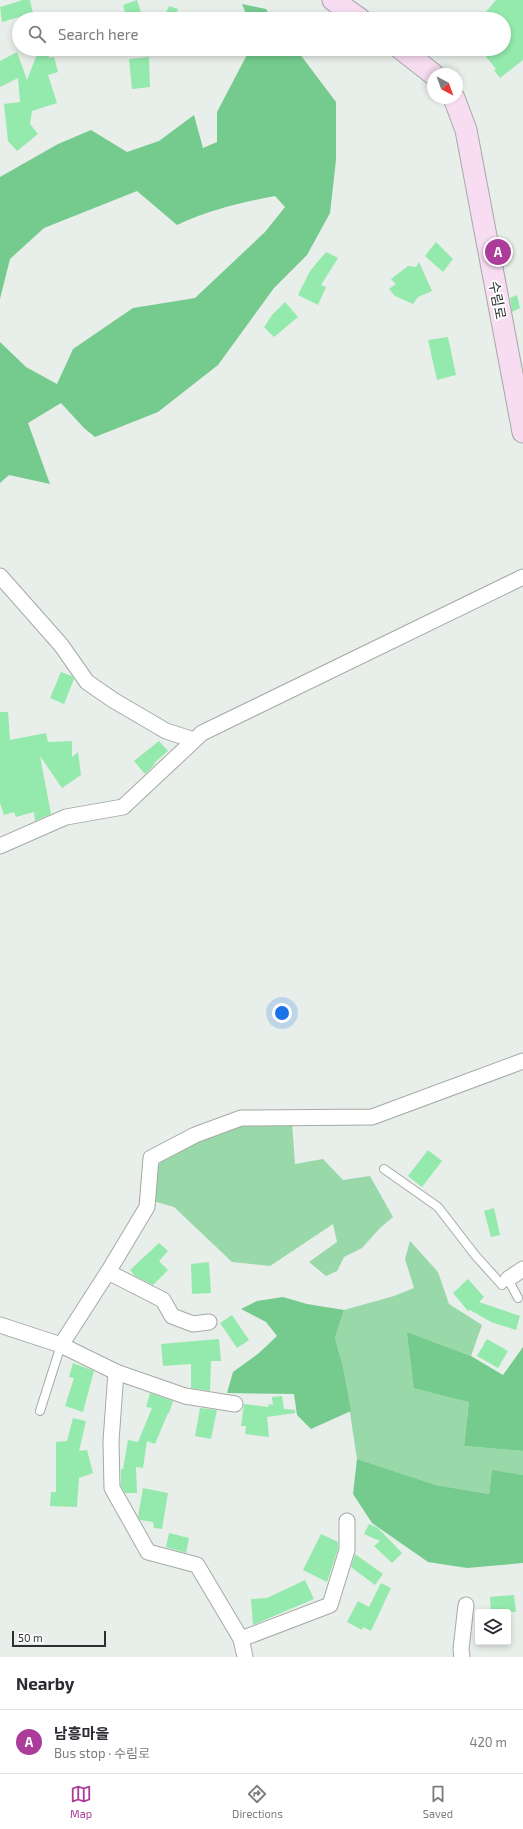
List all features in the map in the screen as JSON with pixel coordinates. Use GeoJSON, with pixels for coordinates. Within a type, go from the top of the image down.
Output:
{"type":"FeatureCollection","features":[{"type":"Feature","properties":{"kind":"main road"},"geometry":{"type":"LineString","coordinates":[[333,0],[350,12]]}},
{"type":"Feature","properties":{"kind":"main road"},"geometry":{"type":"LineString","coordinates":[[410,56],[427,69]]}},
{"type":"Feature","properties":{"kind":"main road","name":"수림로"},"geometry":{"type":"LineString","coordinates":[[456,104],[466,130],[523,432]]}},
{"type":"Feature","properties":{"kind":"street"},"geometry":{"type":"LineString","coordinates":[[0,576],[61,645],[87,682],[113,700],[166,731],[194,740]]}},
{"type":"Feature","properties":{"kind":"street"},"geometry":{"type":"LineString","coordinates":[[0,846],[66,817],[123,807],[202,733],[523,577]]}},
{"type":"Feature","properties":{"kind":"street"},"geometry":{"type":"LineString","coordinates":[[61,1345],[108,1272],[147,1207],[152,1158],[195,1135],[242,1118],[372,1117],[523,1061]]}},
{"type":"Feature","properties":{"kind":"street"},"geometry":{"type":"LineString","coordinates":[[508,1279],[523,1269]]}},
{"type":"Feature","properties":{"kind":"street"},"geometry":{"type":"LineString","coordinates":[[108,1272],[163,1300],[172,1316],[193,1324],[209,1322]]}},
{"type":"Feature","properties":{"kind":"street"},"geometry":{"type":"LineString","coordinates":[[0,1325],[61,1345],[116,1372],[185,1396],[234,1404]]}},
{"type":"Feature","properties":{"kind":"street"},"geometry":{"type":"LineString","coordinates":[[116,1372],[111,1441],[112,1488],[148,1552],[197,1565],[241,1639],[245,1657]]}},
{"type":"Feature","properties":{"kind":"street"},"geometry":{"type":"LineString","coordinates":[[241,1639],[330,1605],[347,1550],[347,1521]]}},
{"type":"Feature","properties":{"kind":"street"},"geometry":{"type":"LineString","coordinates":[[462,1657],[461,1649],[466,1605]]}},
{"type":"Feature","properties":{"kind":"lane"},"geometry":{"type":"LineString","coordinates":[[384,1170],[438,1207],[475,1255],[502,1284],[508,1279],[518,1298]]}},
{"type":"Feature","properties":{"kind":"lane"},"geometry":{"type":"LineString","coordinates":[[40,1411],[61,1345]]}},
{"type":"Feature","properties":{"kind":"green space"},"geometry":{"type":"Polygon","coordinates":[[[242,4],[266,9],[268,12],[245,12],[242,4]]]}},
{"type":"Feature","properties":{"kind":"green space"},"geometry":{"type":"Polygon","coordinates":[[[246,56],[301,56],[336,102],[336,160],[330,213],[307,255],[274,288],[218,365],[158,412],[95,437],[84,428],[61,403],[28,423],[50,484],[9,475],[0,483],[0,342],[26,367],[57,384],[73,349],[133,308],[195,298],[265,232],[285,207],[275,196],[249,201],[201,215],[177,225],[137,191],[44,228],[10,259],[0,299],[0,177],[58,144],[91,130],[127,152],[159,141],[194,115],[203,148],[217,142],[217,112],[246,56]]]}},
{"type":"Feature","properties":{"kind":"green space"},"geometry":{"type":"Polygon","coordinates":[[[292,1123],[295,1164],[323,1159],[343,1180],[370,1176],[393,1217],[380,1228],[362,1248],[344,1257],[337,1271],[326,1276],[309,1262],[337,1242],[333,1224],[270,1266],[232,1262],[174,1207],[153,1201],[157,1169],[162,1158],[238,1124],[292,1123]]]}},
{"type":"Feature","properties":{"kind":"green space"},"geometry":{"type":"Polygon","coordinates":[[[410,1241],[438,1272],[449,1304],[482,1325],[471,1356],[407,1332],[469,1402],[464,1446],[523,1451],[523,1475],[492,1471],[489,1494],[436,1485],[357,1459],[343,1367],[335,1338],[344,1310],[394,1296],[414,1288],[405,1259],[410,1241]]]}},
{"type":"Feature","properties":{"kind":"green space"},"geometry":{"type":"Polygon","coordinates":[[[283,1297],[307,1304],[344,1310],[335,1338],[343,1367],[351,1411],[311,1429],[297,1415],[294,1394],[227,1393],[233,1372],[259,1353],[277,1336],[266,1322],[241,1309],[257,1301],[283,1297]]]}},
{"type":"Feature","properties":{"kind":"green space"},"geometry":{"type":"Polygon","coordinates":[[[407,1332],[471,1356],[503,1375],[523,1347],[523,1451],[464,1446],[469,1402],[414,1388],[407,1332]]]}},
{"type":"Feature","properties":{"kind":"green space"},"geometry":{"type":"Polygon","coordinates":[[[357,1459],[436,1485],[489,1494],[492,1470],[523,1475],[523,1563],[467,1568],[428,1562],[372,1523],[353,1494],[357,1459]]]}},
{"type":"Feature","properties":{"kind":"building"},"geometry":{"type":"Polygon","coordinates":[[[23,0],[30,0],[33,12],[12,12],[12,19],[2,22],[0,7],[23,0]]]}},
{"type":"Feature","properties":{"kind":"building"},"geometry":{"type":"Polygon","coordinates":[[[137,0],[141,12],[125,12],[123,5],[137,0]]]}},
{"type":"Feature","properties":{"kind":"building"},"geometry":{"type":"Polygon","coordinates":[[[496,0],[523,0],[523,60],[500,78],[494,70],[496,69],[486,56],[511,56],[511,12],[486,12],[496,0]]]}},
{"type":"Feature","properties":{"kind":"building"},"geometry":{"type":"Polygon","coordinates":[[[169,6],[178,9],[177,12],[166,12],[169,6]]]}},
{"type":"Feature","properties":{"kind":"building"},"geometry":{"type":"Polygon","coordinates":[[[12,55],[12,56],[18,56],[27,80],[36,56],[49,56],[49,58],[54,57],[58,72],[48,75],[57,103],[32,111],[30,124],[38,134],[17,151],[8,141],[4,104],[20,102],[18,78],[0,87],[0,61],[12,55]]]}},
{"type":"Feature","properties":{"kind":"building"},"geometry":{"type":"Polygon","coordinates":[[[149,57],[150,87],[132,89],[129,59],[149,57]]]}},
{"type":"Feature","properties":{"kind":"building"},"geometry":{"type":"Polygon","coordinates":[[[436,242],[453,259],[443,272],[425,256],[436,242]]]}},
{"type":"Feature","properties":{"kind":"building"},"geometry":{"type":"Polygon","coordinates":[[[326,252],[338,258],[321,285],[326,287],[318,305],[298,295],[310,271],[326,252]]]}},
{"type":"Feature","properties":{"kind":"building"},"geometry":{"type":"Polygon","coordinates":[[[419,262],[432,291],[418,297],[413,304],[395,296],[389,289],[396,284],[391,279],[408,266],[416,267],[419,262]]]}},
{"type":"Feature","properties":{"kind":"building"},"geometry":{"type":"Polygon","coordinates":[[[517,295],[520,308],[512,312],[510,298],[517,295]]]}},
{"type":"Feature","properties":{"kind":"building"},"geometry":{"type":"Polygon","coordinates":[[[285,302],[298,317],[274,337],[264,327],[272,315],[285,302]]]}},
{"type":"Feature","properties":{"kind":"building"},"geometry":{"type":"Polygon","coordinates":[[[448,337],[456,375],[437,380],[428,340],[448,337]]]}},
{"type":"Feature","properties":{"kind":"building"},"geometry":{"type":"Polygon","coordinates":[[[61,672],[72,676],[74,679],[64,704],[50,698],[61,672]]]}},
{"type":"Feature","properties":{"kind":"building"},"geometry":{"type":"Polygon","coordinates":[[[0,712],[8,712],[10,740],[46,733],[48,742],[72,741],[72,757],[78,752],[81,775],[62,788],[40,756],[51,814],[35,821],[34,812],[16,817],[14,812],[4,815],[0,803],[0,712]]]}},
{"type":"Feature","properties":{"kind":"building"},"geometry":{"type":"Polygon","coordinates":[[[159,741],[168,751],[154,763],[155,764],[145,774],[134,761],[159,741]]]}},
{"type":"Feature","properties":{"kind":"building"},"geometry":{"type":"Polygon","coordinates":[[[428,1150],[442,1161],[422,1187],[408,1176],[428,1150]]]}},
{"type":"Feature","properties":{"kind":"building"},"geometry":{"type":"Polygon","coordinates":[[[494,1208],[500,1235],[491,1237],[484,1211],[494,1208]]]}},
{"type":"Feature","properties":{"kind":"building"},"geometry":{"type":"Polygon","coordinates":[[[159,1243],[168,1251],[159,1261],[168,1270],[153,1285],[135,1276],[130,1270],[159,1243]]]}},
{"type":"Feature","properties":{"kind":"building"},"geometry":{"type":"Polygon","coordinates":[[[209,1262],[211,1293],[192,1294],[191,1264],[209,1262]]]}},
{"type":"Feature","properties":{"kind":"building"},"geometry":{"type":"Polygon","coordinates":[[[468,1279],[484,1297],[479,1302],[520,1316],[516,1330],[491,1322],[470,1310],[468,1311],[453,1293],[468,1279]]]}},
{"type":"Feature","properties":{"kind":"building"},"geometry":{"type":"Polygon","coordinates":[[[232,1315],[249,1340],[237,1348],[220,1323],[232,1315]]]}},
{"type":"Feature","properties":{"kind":"building"},"geometry":{"type":"Polygon","coordinates":[[[219,1339],[221,1361],[211,1361],[210,1391],[191,1388],[191,1364],[163,1366],[161,1344],[219,1339]]]}},
{"type":"Feature","properties":{"kind":"building"},"geometry":{"type":"Polygon","coordinates":[[[487,1339],[508,1351],[498,1368],[477,1356],[487,1339]]]}},
{"type":"Feature","properties":{"kind":"building"},"geometry":{"type":"Polygon","coordinates":[[[73,1363],[94,1371],[83,1412],[65,1406],[74,1378],[69,1377],[73,1363]]]}},
{"type":"Feature","properties":{"kind":"building"},"geometry":{"type":"Polygon","coordinates":[[[150,1393],[173,1401],[155,1444],[147,1441],[143,1468],[136,1467],[137,1493],[125,1493],[121,1486],[121,1469],[123,1469],[128,1440],[138,1442],[152,1408],[146,1407],[150,1393]]]}},
{"type":"Feature","properties":{"kind":"building"},"geometry":{"type":"Polygon","coordinates":[[[282,1396],[284,1409],[295,1410],[295,1413],[267,1417],[269,1437],[245,1434],[246,1426],[241,1426],[244,1404],[269,1407],[268,1404],[273,1405],[272,1397],[282,1396]]]}},
{"type":"Feature","properties":{"kind":"building"},"geometry":{"type":"Polygon","coordinates":[[[200,1408],[217,1410],[211,1439],[195,1436],[200,1408]]]}},
{"type":"Feature","properties":{"kind":"building"},"geometry":{"type":"Polygon","coordinates":[[[73,1418],[86,1421],[79,1451],[87,1450],[93,1473],[79,1478],[77,1507],[50,1506],[51,1492],[56,1492],[56,1442],[67,1441],[73,1418]]]}},
{"type":"Feature","properties":{"kind":"building"},"geometry":{"type":"Polygon","coordinates":[[[143,1488],[168,1493],[162,1529],[154,1528],[153,1522],[140,1520],[138,1517],[143,1488]]]}},
{"type":"Feature","properties":{"kind":"building"},"geometry":{"type":"Polygon","coordinates":[[[369,1524],[378,1528],[402,1553],[392,1563],[374,1546],[380,1541],[364,1534],[369,1524]]]}},
{"type":"Feature","properties":{"kind":"building"},"geometry":{"type":"Polygon","coordinates":[[[169,1533],[189,1538],[186,1553],[166,1547],[169,1533]]]}},
{"type":"Feature","properties":{"kind":"building"},"geometry":{"type":"Polygon","coordinates":[[[321,1534],[338,1542],[338,1549],[327,1582],[303,1570],[321,1534]]]}},
{"type":"Feature","properties":{"kind":"building"},"geometry":{"type":"Polygon","coordinates":[[[355,1554],[383,1574],[375,1585],[351,1567],[355,1554]]]}},
{"type":"Feature","properties":{"kind":"building"},"geometry":{"type":"Polygon","coordinates":[[[305,1580],[314,1599],[253,1625],[251,1599],[267,1598],[305,1580]]]}},
{"type":"Feature","properties":{"kind":"building"},"geometry":{"type":"Polygon","coordinates":[[[381,1583],[391,1588],[371,1631],[363,1627],[362,1630],[347,1622],[358,1601],[369,1607],[381,1583]]]}},
{"type":"Feature","properties":{"kind":"building"},"geometry":{"type":"Polygon","coordinates":[[[514,1595],[516,1612],[511,1612],[511,1609],[491,1609],[490,1597],[514,1595]]]}},
{"type":"Feature","properties":{"kind":"place","name":"남흥마을"},"geometry":{"type":"Point","coordinates":[498,252]}}]}
